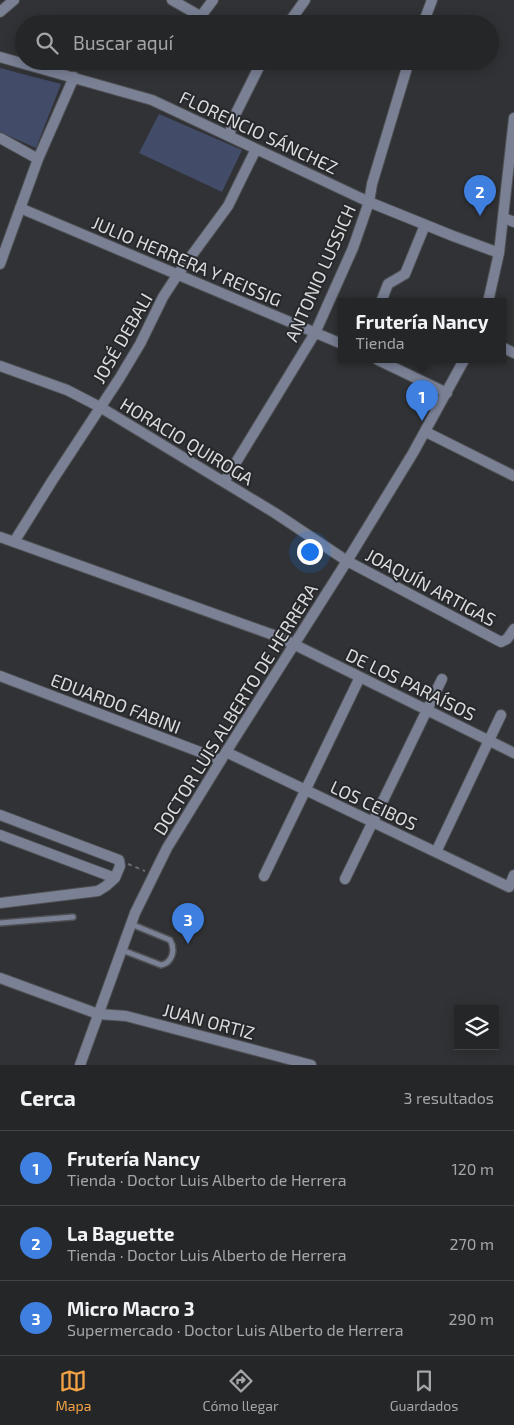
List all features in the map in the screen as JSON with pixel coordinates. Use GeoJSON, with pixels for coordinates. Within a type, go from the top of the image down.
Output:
{"type":"FeatureCollection","features":[{"type":"Feature","properties":{"kind":"street"},"geometry":{"type":"LineString","coordinates":[[0,12],[14,0]]}},
{"type":"Feature","properties":{"kind":"street"},"geometry":{"type":"LineString","coordinates":[[172,0],[199,15]]}},
{"type":"Feature","properties":{"kind":"street"},"geometry":{"type":"LineString","coordinates":[[202,15],[214,0]]}},
{"type":"Feature","properties":{"kind":"street"},"geometry":{"type":"LineString","coordinates":[[294,15],[305,0]]}},
{"type":"Feature","properties":{"kind":"street"},"geometry":{"type":"LineString","coordinates":[[426,15],[432,0]]}},
{"type":"Feature","properties":{"kind":"street","name":"FLORENCIO SÁNCHEZ"},"geometry":{"type":"LineString","coordinates":[[0,57],[15,61]]}},
{"type":"Feature","properties":{"kind":"street","name":"FLORENCIO SÁNCHEZ"},"geometry":{"type":"LineString","coordinates":[[48,70],[152,100],[370,202],[499,253]]}},
{"type":"Feature","properties":{"kind":"street"},"geometry":{"type":"LineString","coordinates":[[229,136],[235,115],[258,70]]}},
{"type":"Feature","properties":{"kind":"street","name":"ANTONIO LUSSICH"},"geometry":{"type":"LineString","coordinates":[[224,482],[315,333],[353,248],[370,202],[372,184],[406,70]]}},
{"type":"Feature","properties":{"kind":"street"},"geometry":{"type":"LineString","coordinates":[[0,264],[38,159],[74,77]]}},
{"type":"Feature","properties":{"kind":"street"},"geometry":{"type":"LineString","coordinates":[[489,298],[499,253],[504,218],[514,118]]}},
{"type":"Feature","properties":{"kind":"street"},"geometry":{"type":"LineString","coordinates":[[0,138],[38,159]]}},
{"type":"Feature","properties":{"kind":"street","name":"JOSÉ DEBALI"},"geometry":{"type":"LineString","coordinates":[[14,542],[140,344],[163,298],[178,274],[228,206],[256,149]]}},
{"type":"Feature","properties":{"kind":"street","name":"JULIO HERRERA Y REISSIG"},"geometry":{"type":"LineString","coordinates":[[20,208],[338,342]]}},
{"type":"Feature","properties":{"kind":"street"},"geometry":{"type":"LineString","coordinates":[[504,218],[514,222]]}},
{"type":"Feature","properties":{"kind":"street"},"geometry":{"type":"LineString","coordinates":[[383,298],[388,284],[405,274],[425,225]]}},
{"type":"Feature","properties":{"kind":"street"},"geometry":{"type":"LineString","coordinates":[[384,363],[447,393]]}},
{"type":"Feature","properties":{"kind":"street","name":"DOCTOR LUIS ALBERTO DE HERRERA"},"geometry":{"type":"LineString","coordinates":[[80,1065],[131,924],[167,848],[426,432],[462,363]]}},
{"type":"Feature","properties":{"kind":"street","name":"HORACIO QUIROGA"},"geometry":{"type":"LineString","coordinates":[[0,366],[67,390],[100,407],[275,513],[347,561]]}},
{"type":"Feature","properties":{"kind":"street"},"geometry":{"type":"LineString","coordinates":[[426,432],[514,476]]}},
{"type":"Feature","properties":{"kind":"street","name":"DE LOS PARAÍSOS"},"geometry":{"type":"LineString","coordinates":[[0,537],[279,637],[514,753]]}},
{"type":"Feature","properties":{"kind":"street","name":"JOAQUÍN ARTIGAS"},"geometry":{"type":"LineString","coordinates":[[347,561],[501,642],[508,639],[514,629]]}},
{"type":"Feature","properties":{"kind":"street","name":"EDUARDO FABINI"},"geometry":{"type":"LineString","coordinates":[[0,676],[223,756]]}},
{"type":"Feature","properties":{"kind":"street"},"geometry":{"type":"LineString","coordinates":[[264,876],[360,677]]}},
{"type":"Feature","properties":{"kind":"street"},"geometry":{"type":"LineString","coordinates":[[345,879],[442,679]]}},
{"type":"Feature","properties":{"kind":"street"},"geometry":{"type":"LineString","coordinates":[[436,852],[501,715]]}},
{"type":"Feature","properties":{"kind":"street","name":"LOS CEIBOS"},"geometry":{"type":"LineString","coordinates":[[223,756],[306,791],[508,887],[514,875]]}},
{"type":"Feature","properties":{"kind":"street"},"geometry":{"type":"LineString","coordinates":[[0,815],[119,860],[120,866],[114,878],[98,891],[0,903]]}},
{"type":"Feature","properties":{"kind":"street"},"geometry":{"type":"LineString","coordinates":[[0,835],[114,878]]}},
{"type":"Feature","properties":{"kind":"street","name":"JUAN ORTIZ"},"geometry":{"type":"LineString","coordinates":[[0,978],[98,1014],[126,1016],[311,1065]]}},
{"type":"Feature","properties":{"kind":"lane"},"geometry":{"type":"LineString","coordinates":[[0,923],[74,917]]}},
{"type":"Feature","properties":{"kind":"lane"},"geometry":{"type":"LineString","coordinates":[[122,950],[161,965],[166,964],[170,960],[173,949],[173,944],[170,940],[131,924]]}},
{"type":"Feature","properties":{"kind":"path"},"geometry":{"type":"LineString","coordinates":[[119,860],[154,875]]}},
{"type":"Feature","properties":{"kind":"shaded area"},"geometry":{"type":"Polygon","coordinates":[[[0,68],[61,84],[36,148],[0,132],[0,68]]]}},
{"type":"Feature","properties":{"kind":"shaded area"},"geometry":{"type":"Polygon","coordinates":[[[159,114],[242,150],[222,192],[139,153],[159,114]]]}},
{"type":"Feature","properties":{"kind":"place","name":"La Baguette"},"geometry":{"type":"Point","coordinates":[480,216]}},
{"type":"Feature","properties":{"kind":"place","name":"Frutería Nancy"},"geometry":{"type":"Point","coordinates":[422,421]}},
{"type":"Feature","properties":{"kind":"place","name":"Micro Macro 3"},"geometry":{"type":"Point","coordinates":[188,944]}}]}
